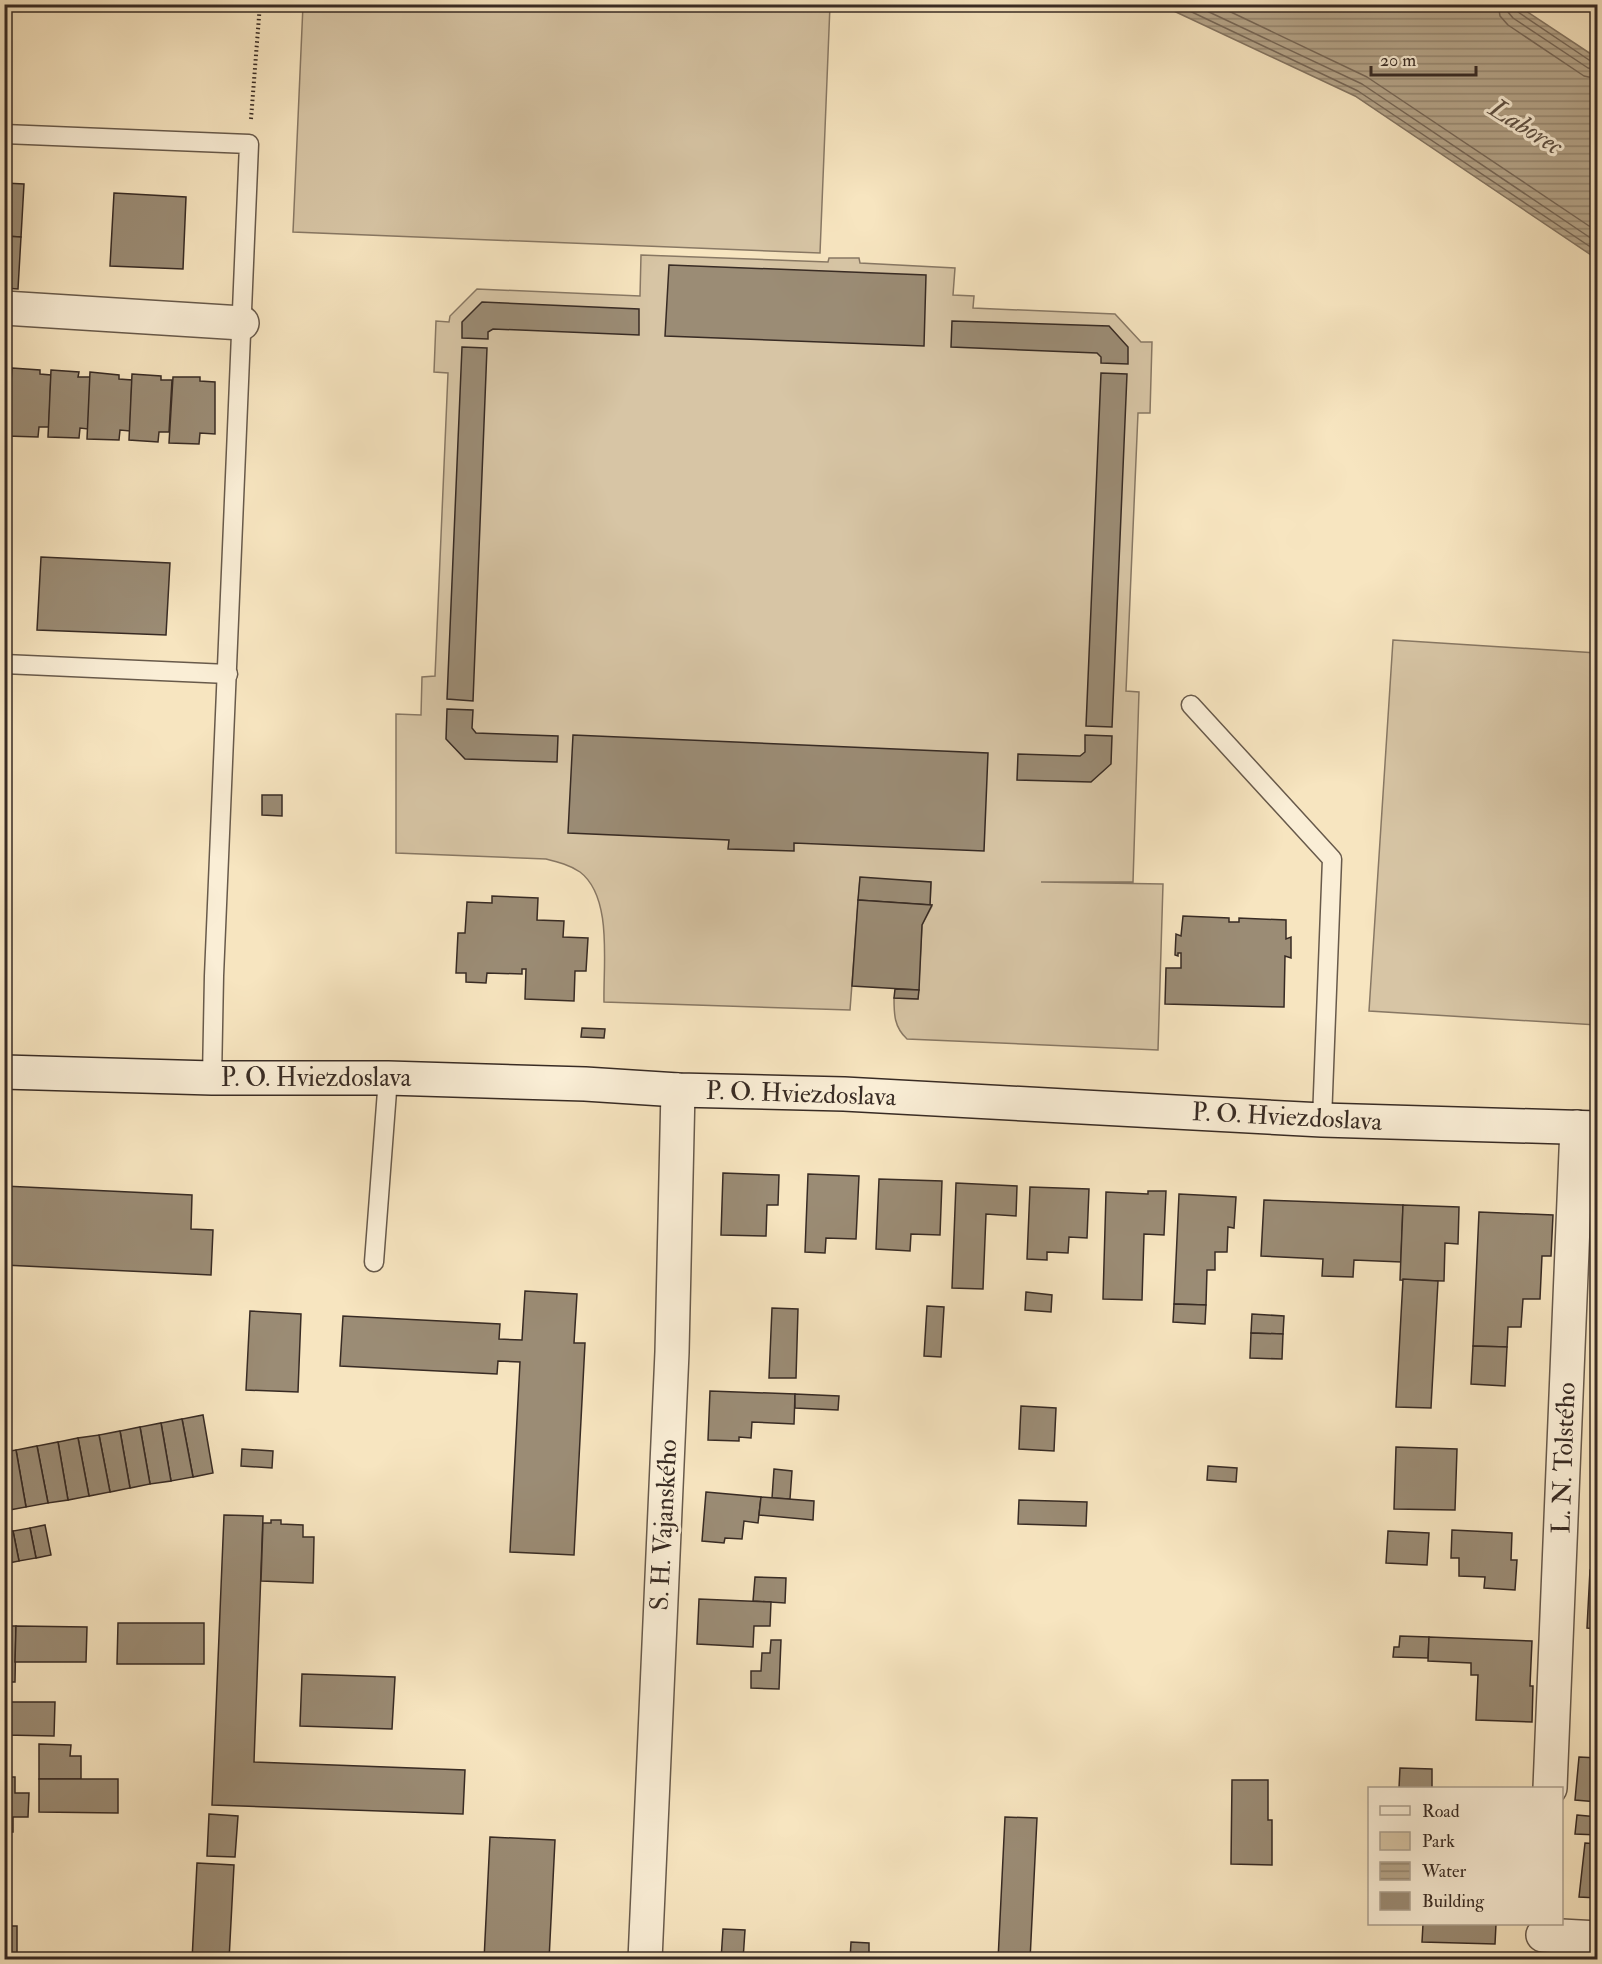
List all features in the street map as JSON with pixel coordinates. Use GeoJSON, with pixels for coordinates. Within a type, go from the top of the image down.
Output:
{"type":"FeatureCollection","features":[{"type":"Feature","properties":{"kind":"street"},"geometry":{"type":"LineString","coordinates":[[4,308],[242,323]]}},
{"type":"Feature","properties":{"kind":"street","name":"P. O. Hviezdoslava"},"geometry":{"type":"LineString","coordinates":[[4,1072],[212,1078],[388,1078],[678,1090],[844,1094],[1322,1120],[1587,1128]]}},
{"type":"Feature","properties":{"kind":"street","name":"S. H. Vajanského"},"geometry":{"type":"LineString","coordinates":[[645,1959],[672,1352],[678,1090]]}},
{"type":"Feature","properties":{"kind":"street","name":"L. N. Tolstého"},"geometry":{"type":"LineString","coordinates":[[1550,1787],[1587,1128]]}},
{"type":"Feature","properties":{"kind":"street"},"geometry":{"type":"LineString","coordinates":[[1543,1939],[1598,1938]]}},
{"type":"Feature","properties":{"kind":"lane"},"geometry":{"type":"LineString","coordinates":[[4,134],[249,144],[213,998],[212,1078]]}},
{"type":"Feature","properties":{"kind":"lane"},"geometry":{"type":"LineString","coordinates":[[4,664],[228,674]]}},
{"type":"Feature","properties":{"kind":"lane"},"geometry":{"type":"LineString","coordinates":[[1191,705],[1332,859],[1322,1120]]}},
{"type":"Feature","properties":{"kind":"lane"},"geometry":{"type":"LineString","coordinates":[[375,1262],[388,1078]]}},
{"type":"Feature","properties":{"kind":"path"},"geometry":{"type":"LineString","coordinates":[[249,144],[260,4]]}},
{"type":"Feature","properties":{"kind":"green space"},"geometry":{"type":"Polygon","coordinates":[[[303,5],[830,5],[820,253],[293,232],[303,5]]]}},
{"type":"Feature","properties":{"kind":"green space"},"geometry":{"type":"Polygon","coordinates":[[[641,255],[828,262],[829,258],[859,258],[860,263],[955,268],[953,295],[974,296],[973,308],[1115,314],[1141,342],[1152,342],[1150,413],[1138,413],[1126,691],[1139,692],[1133,882],[1041,882],[1163,884],[1158,1050],[907,1039],[897,1025],[894,998],[918,999],[922,925],[932,906],[930,905],[931,882],[860,878],[850,1010],[604,1002],[605,951],[602,914],[598,898],[590,883],[580,872],[546,859],[396,853],[396,714],[421,715],[422,677],[435,676],[448,373],[434,372],[436,321],[449,322],[450,316],[477,289],[640,296],[641,255]]]}},
{"type":"Feature","properties":{"kind":"green space"},"geometry":{"type":"Polygon","coordinates":[[[1393,640],[1597,653],[1597,1025],[1369,1011],[1393,640]]]}},
{"type":"Feature","properties":{"kind":"water","name":"Laborec"},"geometry":{"type":"Polygon","coordinates":[[[1161,5],[1517,5],[1597,58],[1597,259],[1355,96],[1161,5]]]}},
{"type":"Feature","properties":{"kind":"building"},"geometry":{"type":"Polygon","coordinates":[[[4,183],[24,184],[21,237],[4,236],[4,183]]]}},
{"type":"Feature","properties":{"kind":"building"},"geometry":{"type":"Polygon","coordinates":[[[114,193],[186,197],[183,269],[110,266],[114,193]]]}},
{"type":"Feature","properties":{"kind":"building"},"geometry":{"type":"Polygon","coordinates":[[[4,236],[21,237],[18,289],[4,288],[4,236]]]}},
{"type":"Feature","properties":{"kind":"building"},"geometry":{"type":"Polygon","coordinates":[[[669,265],[926,275],[924,346],[665,336],[669,265]]]}},
{"type":"Feature","properties":{"kind":"building"},"geometry":{"type":"Polygon","coordinates":[[[482,302],[639,309],[639,335],[493,329],[488,332],[488,339],[462,338],[462,322],[482,302]]]}},
{"type":"Feature","properties":{"kind":"building"},"geometry":{"type":"Polygon","coordinates":[[[952,321],[1109,326],[1128,347],[1128,364],[1101,363],[1101,357],[1097,353],[951,347],[952,321]]]}},
{"type":"Feature","properties":{"kind":"building"},"geometry":{"type":"Polygon","coordinates":[[[462,347],[487,348],[473,701],[447,699],[462,347]]]}},
{"type":"Feature","properties":{"kind":"building"},"geometry":{"type":"Polygon","coordinates":[[[12,368],[40,370],[40,374],[51,375],[49,427],[39,427],[38,437],[7,436],[12,368]]]}},
{"type":"Feature","properties":{"kind":"building"},"geometry":{"type":"Polygon","coordinates":[[[51,370],[79,372],[78,377],[91,377],[88,429],[80,428],[79,438],[48,437],[51,370]]]}},
{"type":"Feature","properties":{"kind":"building"},"geometry":{"type":"Polygon","coordinates":[[[90,372],[119,375],[119,379],[132,380],[130,431],[120,430],[119,440],[87,439],[90,372]]]}},
{"type":"Feature","properties":{"kind":"building"},"geometry":{"type":"Polygon","coordinates":[[[1101,373],[1127,374],[1112,727],[1086,726],[1101,373]]]}},
{"type":"Feature","properties":{"kind":"building"},"geometry":{"type":"Polygon","coordinates":[[[4,374],[11,375],[8,425],[4,425],[4,374]]]}},
{"type":"Feature","properties":{"kind":"building"},"geometry":{"type":"Polygon","coordinates":[[[132,374],[161,376],[161,380],[172,380],[169,432],[159,432],[158,442],[129,440],[132,374]]]}},
{"type":"Feature","properties":{"kind":"building"},"geometry":{"type":"Polygon","coordinates":[[[173,377],[200,377],[200,381],[215,382],[215,434],[200,433],[199,444],[169,443],[173,377]]]}},
{"type":"Feature","properties":{"kind":"building"},"geometry":{"type":"Polygon","coordinates":[[[41,557],[170,563],[166,635],[37,630],[41,557]]]}},
{"type":"Feature","properties":{"kind":"building"},"geometry":{"type":"Polygon","coordinates":[[[447,709],[473,710],[472,728],[476,733],[558,736],[557,762],[465,759],[446,739],[447,709]]]}},
{"type":"Feature","properties":{"kind":"building"},"geometry":{"type":"Polygon","coordinates":[[[573,735],[988,753],[984,851],[794,843],[794,851],[728,849],[729,840],[568,833],[573,735]]]}},
{"type":"Feature","properties":{"kind":"building"},"geometry":{"type":"Polygon","coordinates":[[[1085,735],[1112,736],[1111,764],[1091,782],[1017,780],[1018,754],[1080,756],[1085,752],[1085,735]]]}},
{"type":"Feature","properties":{"kind":"building"},"geometry":{"type":"Polygon","coordinates":[[[262,795],[282,795],[282,816],[262,815],[262,795]]]}},
{"type":"Feature","properties":{"kind":"building"},"geometry":{"type":"Polygon","coordinates":[[[860,877],[931,882],[930,905],[858,900],[860,877]]]}},
{"type":"Feature","properties":{"kind":"building"},"geometry":{"type":"Polygon","coordinates":[[[492,896],[538,898],[537,920],[564,921],[563,937],[588,938],[586,971],[575,971],[574,1001],[525,999],[526,969],[522,969],[522,974],[487,973],[486,983],[466,982],[466,973],[456,973],[458,933],[465,933],[467,902],[492,903],[492,896]]]}},
{"type":"Feature","properties":{"kind":"building"},"geometry":{"type":"Polygon","coordinates":[[[858,900],[932,905],[922,925],[919,990],[852,986],[858,900]]]}},
{"type":"Feature","properties":{"kind":"building"},"geometry":{"type":"Polygon","coordinates":[[[1183,916],[1229,918],[1229,922],[1239,922],[1239,918],[1286,920],[1286,939],[1291,937],[1291,958],[1285,956],[1284,1007],[1165,1004],[1166,968],[1181,968],[1181,953],[1178,953],[1178,956],[1175,955],[1176,934],[1181,936],[1183,916]]]}},
{"type":"Feature","properties":{"kind":"building"},"geometry":{"type":"Polygon","coordinates":[[[895,989],[919,990],[918,999],[894,998],[895,989]]]}},
{"type":"Feature","properties":{"kind":"building"},"geometry":{"type":"Polygon","coordinates":[[[582,1028],[605,1029],[604,1038],[581,1037],[582,1028]]]}},
{"type":"Feature","properties":{"kind":"building"},"geometry":{"type":"Polygon","coordinates":[[[723,1173],[779,1175],[778,1205],[767,1205],[766,1236],[721,1235],[723,1173]]]}},
{"type":"Feature","properties":{"kind":"building"},"geometry":{"type":"Polygon","coordinates":[[[808,1174],[859,1176],[856,1239],[826,1238],[825,1253],[805,1252],[808,1174]]]}},
{"type":"Feature","properties":{"kind":"building"},"geometry":{"type":"Polygon","coordinates":[[[879,1179],[942,1181],[940,1235],[911,1234],[910,1251],[876,1249],[879,1179]]]}},
{"type":"Feature","properties":{"kind":"building"},"geometry":{"type":"Polygon","coordinates":[[[956,1183],[1017,1186],[1016,1216],[986,1214],[983,1289],[952,1288],[956,1183]]]}},
{"type":"Feature","properties":{"kind":"building"},"geometry":{"type":"Polygon","coordinates":[[[4,1186],[192,1195],[191,1229],[213,1230],[211,1275],[4,1265],[4,1186]]]}},
{"type":"Feature","properties":{"kind":"building"},"geometry":{"type":"Polygon","coordinates":[[[1030,1187],[1089,1189],[1087,1238],[1069,1237],[1068,1253],[1047,1252],[1047,1260],[1027,1259],[1030,1187]]]}},
{"type":"Feature","properties":{"kind":"building"},"geometry":{"type":"Polygon","coordinates":[[[1148,1191],[1166,1191],[1164,1235],[1144,1234],[1142,1300],[1103,1299],[1106,1192],[1148,1194],[1148,1191]]]}},
{"type":"Feature","properties":{"kind":"building"},"geometry":{"type":"Polygon","coordinates":[[[1179,1194],[1236,1197],[1234,1228],[1228,1227],[1227,1252],[1215,1252],[1215,1270],[1207,1270],[1206,1305],[1174,1304],[1179,1194]]]}},
{"type":"Feature","properties":{"kind":"building"},"geometry":{"type":"Polygon","coordinates":[[[1264,1200],[1403,1205],[1401,1262],[1354,1260],[1353,1277],[1322,1276],[1323,1259],[1261,1256],[1264,1200]]]}},
{"type":"Feature","properties":{"kind":"building"},"geometry":{"type":"Polygon","coordinates":[[[1403,1205],[1459,1207],[1458,1244],[1445,1243],[1444,1281],[1400,1280],[1403,1205]]]}},
{"type":"Feature","properties":{"kind":"building"},"geometry":{"type":"Polygon","coordinates":[[[1479,1212],[1553,1215],[1551,1256],[1542,1256],[1540,1299],[1523,1299],[1521,1327],[1508,1327],[1507,1347],[1473,1346],[1479,1212]]]}},
{"type":"Feature","properties":{"kind":"building"},"geometry":{"type":"Polygon","coordinates":[[[1403,1279],[1438,1281],[1431,1408],[1396,1407],[1403,1279]]]}},
{"type":"Feature","properties":{"kind":"building"},"geometry":{"type":"Polygon","coordinates":[[[525,1291],[577,1294],[574,1343],[585,1343],[574,1555],[510,1552],[520,1362],[498,1361],[497,1374],[340,1366],[343,1316],[500,1324],[499,1339],[522,1340],[525,1291]]]}},
{"type":"Feature","properties":{"kind":"building"},"geometry":{"type":"Polygon","coordinates":[[[1026,1292],[1052,1295],[1051,1312],[1025,1310],[1026,1292]]]}},
{"type":"Feature","properties":{"kind":"building"},"geometry":{"type":"Polygon","coordinates":[[[1174,1304],[1206,1305],[1205,1324],[1173,1322],[1174,1304]]]}},
{"type":"Feature","properties":{"kind":"building"},"geometry":{"type":"Polygon","coordinates":[[[927,1306],[944,1307],[941,1357],[924,1356],[927,1306]]]}},
{"type":"Feature","properties":{"kind":"building"},"geometry":{"type":"Polygon","coordinates":[[[772,1308],[798,1309],[796,1378],[769,1378],[772,1308]]]}},
{"type":"Feature","properties":{"kind":"building"},"geometry":{"type":"Polygon","coordinates":[[[250,1311],[301,1314],[298,1392],[246,1390],[250,1311]]]}},
{"type":"Feature","properties":{"kind":"building"},"geometry":{"type":"Polygon","coordinates":[[[1252,1314],[1284,1316],[1283,1334],[1251,1333],[1252,1314]]]}},
{"type":"Feature","properties":{"kind":"building"},"geometry":{"type":"Polygon","coordinates":[[[1251,1333],[1283,1334],[1282,1359],[1250,1358],[1251,1333]]]}},
{"type":"Feature","properties":{"kind":"building"},"geometry":{"type":"Polygon","coordinates":[[[1473,1346],[1507,1347],[1505,1386],[1471,1384],[1473,1346]]]}},
{"type":"Feature","properties":{"kind":"building"},"geometry":{"type":"Polygon","coordinates":[[[710,1391],[795,1394],[794,1424],[752,1422],[751,1438],[739,1437],[739,1441],[708,1440],[710,1391]]]}},
{"type":"Feature","properties":{"kind":"building"},"geometry":{"type":"Polygon","coordinates":[[[795,1394],[839,1396],[838,1410],[795,1408],[795,1394]]]}},
{"type":"Feature","properties":{"kind":"building"},"geometry":{"type":"Polygon","coordinates":[[[1021,1406],[1056,1408],[1054,1451],[1019,1449],[1021,1406]]]}},
{"type":"Feature","properties":{"kind":"building"},"geometry":{"type":"Polygon","coordinates":[[[203,1415],[213,1473],[193,1477],[182,1419],[203,1415]]]}},
{"type":"Feature","properties":{"kind":"building"},"geometry":{"type":"Polygon","coordinates":[[[182,1419],[193,1477],[171,1481],[161,1423],[182,1419]]]}},
{"type":"Feature","properties":{"kind":"building"},"geometry":{"type":"Polygon","coordinates":[[[161,1423],[171,1481],[150,1484],[140,1427],[161,1423]]]}},
{"type":"Feature","properties":{"kind":"building"},"geometry":{"type":"Polygon","coordinates":[[[140,1427],[150,1484],[130,1488],[120,1431],[140,1427]]]}},
{"type":"Feature","properties":{"kind":"building"},"geometry":{"type":"Polygon","coordinates":[[[120,1431],[130,1488],[110,1492],[99,1435],[120,1431]]]}},
{"type":"Feature","properties":{"kind":"building"},"geometry":{"type":"Polygon","coordinates":[[[99,1435],[110,1492],[89,1496],[78,1438],[99,1435]]]}},
{"type":"Feature","properties":{"kind":"building"},"geometry":{"type":"Polygon","coordinates":[[[78,1438],[89,1496],[68,1500],[58,1442],[78,1438]]]}},
{"type":"Feature","properties":{"kind":"building"},"geometry":{"type":"Polygon","coordinates":[[[58,1442],[68,1500],[48,1503],[37,1446],[58,1442]]]}},
{"type":"Feature","properties":{"kind":"building"},"geometry":{"type":"Polygon","coordinates":[[[37,1446],[48,1503],[26,1507],[16,1450],[37,1446]]]}},
{"type":"Feature","properties":{"kind":"building"},"geometry":{"type":"Polygon","coordinates":[[[1396,1447],[1457,1449],[1455,1510],[1394,1509],[1396,1447]]]}},
{"type":"Feature","properties":{"kind":"building"},"geometry":{"type":"Polygon","coordinates":[[[242,1449],[273,1451],[272,1468],[241,1466],[242,1449]]]}},
{"type":"Feature","properties":{"kind":"building"},"geometry":{"type":"Polygon","coordinates":[[[16,1450],[26,1507],[4,1511],[4,1452],[16,1450]]]}},
{"type":"Feature","properties":{"kind":"building"},"geometry":{"type":"Polygon","coordinates":[[[1208,1466],[1237,1468],[1236,1482],[1207,1480],[1208,1466]]]}},
{"type":"Feature","properties":{"kind":"building"},"geometry":{"type":"Polygon","coordinates":[[[774,1469],[792,1471],[790,1499],[772,1498],[774,1469]]]}},
{"type":"Feature","properties":{"kind":"building"},"geometry":{"type":"Polygon","coordinates":[[[706,1492],[761,1497],[758,1523],[744,1521],[742,1539],[725,1538],[724,1543],[702,1541],[706,1492]]]}},
{"type":"Feature","properties":{"kind":"building"},"geometry":{"type":"Polygon","coordinates":[[[761,1497],[814,1501],[813,1520],[759,1515],[761,1497]]]}},
{"type":"Feature","properties":{"kind":"building"},"geometry":{"type":"Polygon","coordinates":[[[1019,1500],[1087,1502],[1086,1526],[1018,1524],[1019,1500]]]}},
{"type":"Feature","properties":{"kind":"building"},"geometry":{"type":"Polygon","coordinates":[[[224,1515],[263,1516],[254,1762],[465,1770],[463,1814],[212,1805],[224,1515]]]}},
{"type":"Feature","properties":{"kind":"building"},"geometry":{"type":"Polygon","coordinates":[[[271,1520],[281,1520],[281,1524],[303,1525],[303,1537],[314,1537],[313,1583],[261,1581],[263,1523],[271,1523],[271,1520]]]}},
{"type":"Feature","properties":{"kind":"building"},"geometry":{"type":"Polygon","coordinates":[[[45,1525],[51,1555],[36,1558],[30,1528],[45,1525]]]}},
{"type":"Feature","properties":{"kind":"building"},"geometry":{"type":"Polygon","coordinates":[[[30,1528],[36,1558],[19,1561],[13,1531],[30,1528]]]}},
{"type":"Feature","properties":{"kind":"building"},"geometry":{"type":"Polygon","coordinates":[[[1452,1530],[1512,1533],[1511,1560],[1517,1560],[1515,1590],[1484,1588],[1485,1577],[1459,1576],[1459,1558],[1451,1558],[1452,1530]]]}},
{"type":"Feature","properties":{"kind":"building"},"geometry":{"type":"Polygon","coordinates":[[[13,1531],[19,1561],[4,1564],[4,1533],[13,1531]]]}},
{"type":"Feature","properties":{"kind":"building"},"geometry":{"type":"Polygon","coordinates":[[[1388,1531],[1429,1533],[1427,1565],[1386,1563],[1388,1531]]]}},
{"type":"Feature","properties":{"kind":"building"},"geometry":{"type":"Polygon","coordinates":[[[1590,1570],[1598,1570],[1598,1629],[1587,1628],[1590,1570]]]}},
{"type":"Feature","properties":{"kind":"building"},"geometry":{"type":"Polygon","coordinates":[[[755,1577],[786,1578],[785,1603],[753,1601],[755,1577]]]}},
{"type":"Feature","properties":{"kind":"building"},"geometry":{"type":"Polygon","coordinates":[[[699,1599],[771,1602],[770,1626],[754,1626],[753,1647],[697,1644],[699,1599]]]}},
{"type":"Feature","properties":{"kind":"building"},"geometry":{"type":"Polygon","coordinates":[[[118,1623],[204,1623],[204,1664],[117,1664],[118,1623]]]}},
{"type":"Feature","properties":{"kind":"building"},"geometry":{"type":"Polygon","coordinates":[[[4,1626],[16,1626],[15,1682],[4,1682],[4,1626]]]}},
{"type":"Feature","properties":{"kind":"building"},"geometry":{"type":"Polygon","coordinates":[[[16,1626],[87,1627],[86,1662],[15,1662],[16,1626]]]}},
{"type":"Feature","properties":{"kind":"building"},"geometry":{"type":"Polygon","coordinates":[[[1400,1636],[1429,1637],[1428,1658],[1393,1657],[1394,1647],[1399,1647],[1400,1636]]]}},
{"type":"Feature","properties":{"kind":"building"},"geometry":{"type":"Polygon","coordinates":[[[1429,1637],[1532,1641],[1530,1686],[1533,1686],[1532,1722],[1476,1720],[1478,1675],[1471,1675],[1471,1663],[1428,1661],[1429,1637]]]}},
{"type":"Feature","properties":{"kind":"building"},"geometry":{"type":"Polygon","coordinates":[[[771,1640],[781,1640],[779,1689],[751,1688],[751,1671],[761,1671],[762,1653],[770,1653],[771,1640]]]}},
{"type":"Feature","properties":{"kind":"building"},"geometry":{"type":"Polygon","coordinates":[[[302,1674],[395,1677],[392,1729],[300,1726],[302,1674]]]}},
{"type":"Feature","properties":{"kind":"building"},"geometry":{"type":"Polygon","coordinates":[[[6,1702],[55,1702],[54,1736],[5,1735],[6,1702]]]}},
{"type":"Feature","properties":{"kind":"building"},"geometry":{"type":"Polygon","coordinates":[[[39,1744],[71,1745],[70,1756],[81,1756],[81,1779],[39,1779],[39,1744]]]}},
{"type":"Feature","properties":{"kind":"building"},"geometry":{"type":"Polygon","coordinates":[[[1579,1757],[1598,1758],[1598,1802],[1575,1800],[1579,1757]]]}},
{"type":"Feature","properties":{"kind":"building"},"geometry":{"type":"Polygon","coordinates":[[[1400,1768],[1432,1769],[1432,1787],[1399,1787],[1400,1768]]]}},
{"type":"Feature","properties":{"kind":"building"},"geometry":{"type":"Polygon","coordinates":[[[4,1777],[15,1777],[15,1793],[29,1793],[28,1817],[13,1817],[13,1832],[4,1832],[4,1777]]]}},
{"type":"Feature","properties":{"kind":"building"},"geometry":{"type":"Polygon","coordinates":[[[39,1779],[118,1779],[118,1813],[39,1812],[39,1779]]]}},
{"type":"Feature","properties":{"kind":"building"},"geometry":{"type":"Polygon","coordinates":[[[1232,1780],[1268,1780],[1268,1820],[1272,1820],[1272,1865],[1231,1864],[1232,1780]]]}},
{"type":"Feature","properties":{"kind":"building"},"geometry":{"type":"Polygon","coordinates":[[[209,1814],[238,1816],[235,1857],[207,1856],[209,1814]]]}},
{"type":"Feature","properties":{"kind":"building"},"geometry":{"type":"Polygon","coordinates":[[[1577,1815],[1598,1817],[1598,1835],[1575,1834],[1577,1815]]]}},
{"type":"Feature","properties":{"kind":"building"},"geometry":{"type":"Polygon","coordinates":[[[1005,1817],[1037,1818],[1030,1960],[998,1960],[1005,1817]]]}},
{"type":"Feature","properties":{"kind":"building"},"geometry":{"type":"Polygon","coordinates":[[[490,1837],[555,1840],[549,1960],[484,1960],[490,1837]]]}},
{"type":"Feature","properties":{"kind":"building"},"geometry":{"type":"Polygon","coordinates":[[[1585,1843],[1598,1844],[1598,1898],[1579,1897],[1585,1843]]]}},
{"type":"Feature","properties":{"kind":"building"},"geometry":{"type":"Polygon","coordinates":[[[197,1863],[234,1865],[229,1960],[192,1960],[197,1863]]]}},
{"type":"Feature","properties":{"kind":"building"},"geometry":{"type":"Polygon","coordinates":[[[1423,1925],[1496,1925],[1495,1944],[1422,1942],[1423,1925]]]}},
{"type":"Feature","properties":{"kind":"building"},"geometry":{"type":"Polygon","coordinates":[[[4,1926],[17,1926],[17,1957],[4,1957],[4,1926]]]}},
{"type":"Feature","properties":{"kind":"building"},"geometry":{"type":"Polygon","coordinates":[[[723,1929],[745,1930],[743,1960],[721,1960],[723,1929]]]}},
{"type":"Feature","properties":{"kind":"building"},"geometry":{"type":"Polygon","coordinates":[[[851,1942],[869,1943],[869,1960],[850,1960],[851,1942]]]}},
{"type":"Feature","properties":{"kind":"building"},"geometry":{"type":"Polygon","coordinates":[[[1144,1956],[1182,1957],[1182,1960],[1144,1960],[1144,1956]]]}},
{"type":"Feature","properties":{"kind":"building"},"geometry":{"type":"Polygon","coordinates":[[[1471,1956],[1511,1957],[1511,1960],[1471,1960],[1471,1956]]]}}]}
